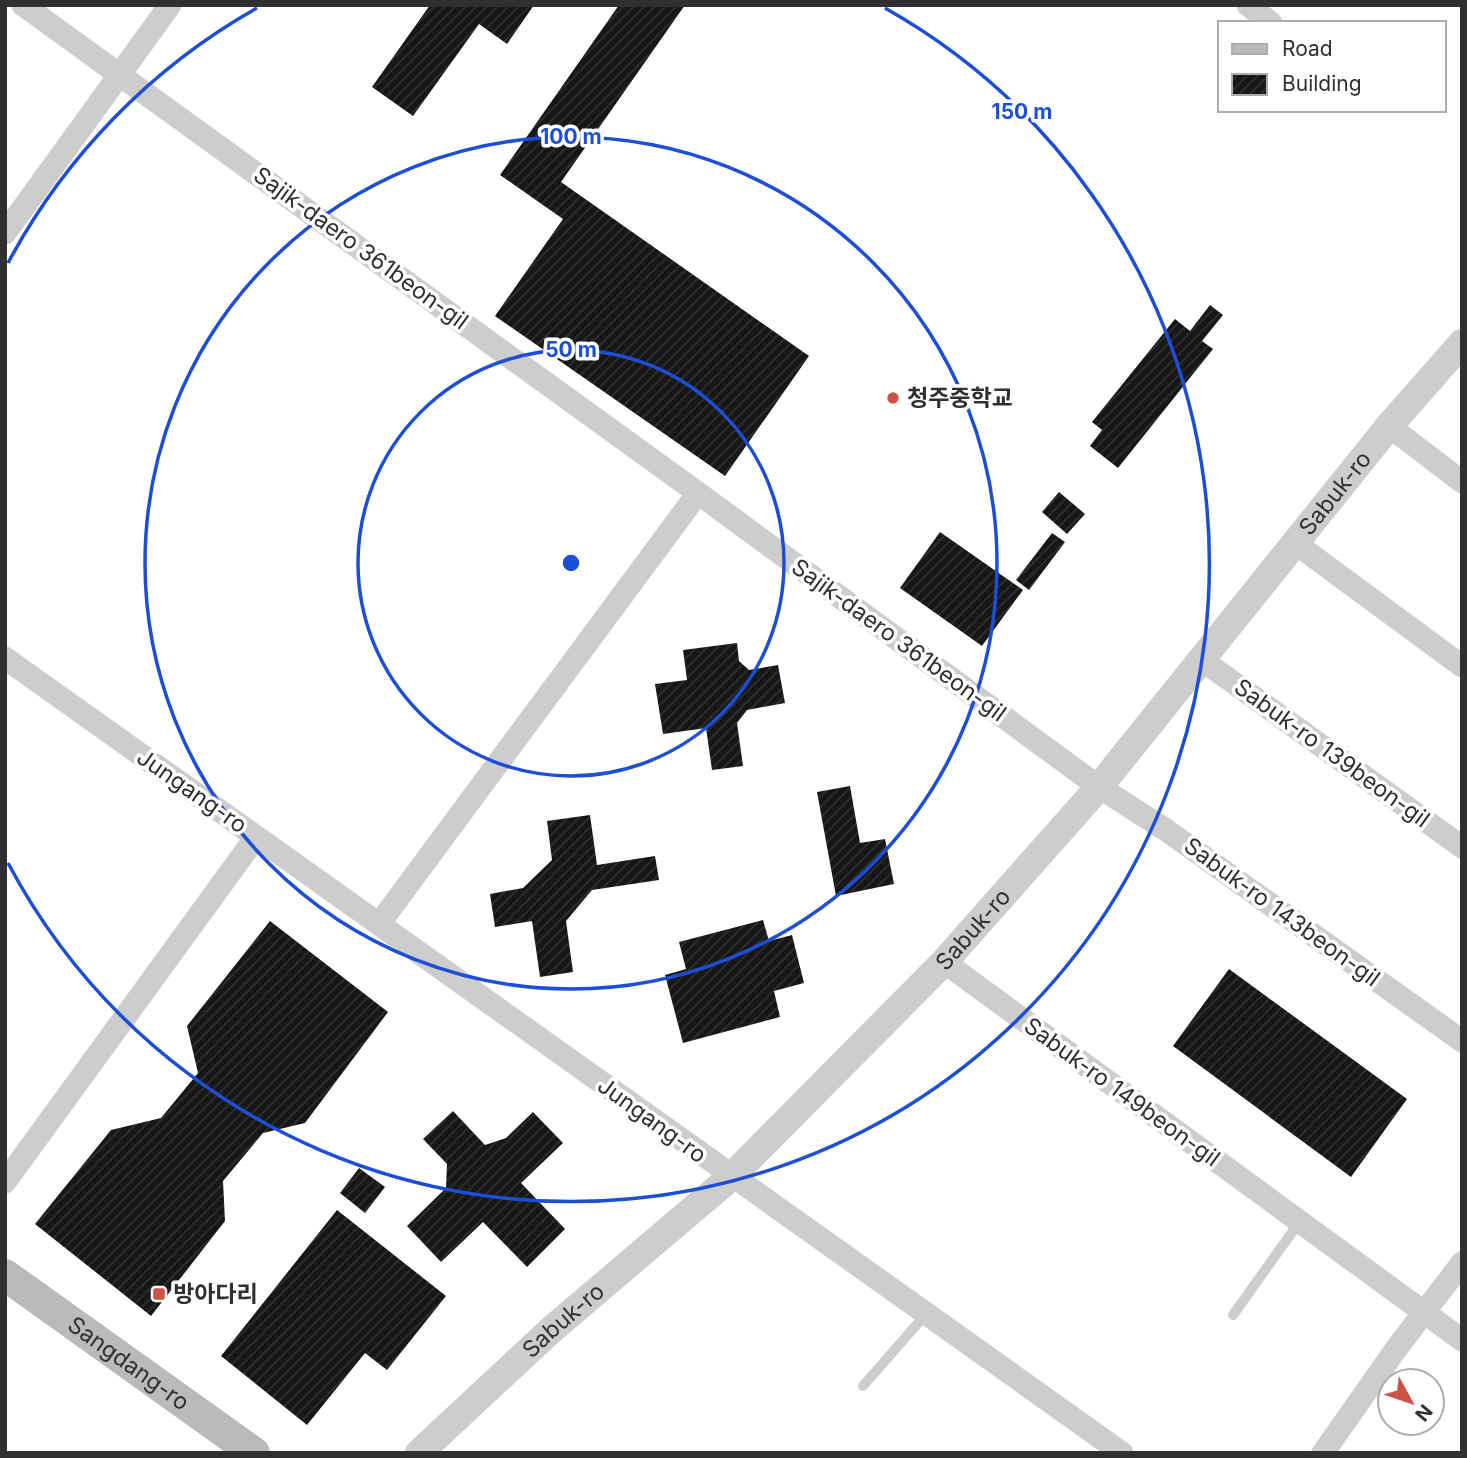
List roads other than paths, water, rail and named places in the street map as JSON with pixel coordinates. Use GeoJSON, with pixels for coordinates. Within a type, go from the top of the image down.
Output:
{"type":"FeatureCollection","features":[{"type":"Feature","properties":{"kind":"main road","name":"Sangdang-ro"},"geometry":{"type":"LineString","coordinates":[[5,1275],[254,1453]]}},
{"type":"Feature","properties":{"kind":"street","name":"Sajik-daero 361beon-gil"},"geometry":{"type":"LineString","coordinates":[[23,5],[698,492],[1099,787]]}},
{"type":"Feature","properties":{"kind":"street"},"geometry":{"type":"LineString","coordinates":[[5,233],[170,5]]}},
{"type":"Feature","properties":{"kind":"street"},"geometry":{"type":"LineString","coordinates":[[1248,5],[1268,21]]}},
{"type":"Feature","properties":{"kind":"street","name":"Sabuk-ro"},"geometry":{"type":"LineString","coordinates":[[419,1453],[551,1330],[731,1177],[944,962],[1099,787],[1390,426],[1462,343]]}},
{"type":"Feature","properties":{"kind":"street"},"geometry":{"type":"LineString","coordinates":[[1390,426],[1462,482]]}},
{"type":"Feature","properties":{"kind":"street"},"geometry":{"type":"LineString","coordinates":[[379,924],[698,492]]}},
{"type":"Feature","properties":{"kind":"street"},"geometry":{"type":"LineString","coordinates":[[1295,543],[1462,666]]}},
{"type":"Feature","properties":{"kind":"street","name":"Jungang-ro"},"geometry":{"type":"LineString","coordinates":[[5,659],[1122,1453]]}},
{"type":"Feature","properties":{"kind":"street","name":"Sabuk-ro 139beon-gil"},"geometry":{"type":"LineString","coordinates":[[1202,660],[1462,847]]}},
{"type":"Feature","properties":{"kind":"street","name":"Sabuk-ro 143beon-gil"},"geometry":{"type":"LineString","coordinates":[[1099,787],[1166,830],[1462,1041]]}},
{"type":"Feature","properties":{"kind":"street"},"geometry":{"type":"LineString","coordinates":[[5,1182],[256,837]]}},
{"type":"Feature","properties":{"kind":"street","name":"Sabuk-ro 149beon-gil"},"geometry":{"type":"LineString","coordinates":[[944,962],[1462,1340]]}},
{"type":"Feature","properties":{"kind":"street"},"geometry":{"type":"LineString","coordinates":[[1323,1453],[1462,1262]]}},
{"type":"Feature","properties":{"kind":"lane"},"geometry":{"type":"LineString","coordinates":[[1233,1315],[1300,1222]]}},
{"type":"Feature","properties":{"kind":"lane"},"geometry":{"type":"LineString","coordinates":[[863,1386],[926,1314]]}},
{"type":"Feature","properties":{"kind":"place","name":"청주중학교"},"geometry":{"type":"Point","coordinates":[893,398]}},
{"type":"Feature","properties":{"kind":"place","name":"방아다리"},"geometry":{"type":"Point","coordinates":[159,1294]}}]}
